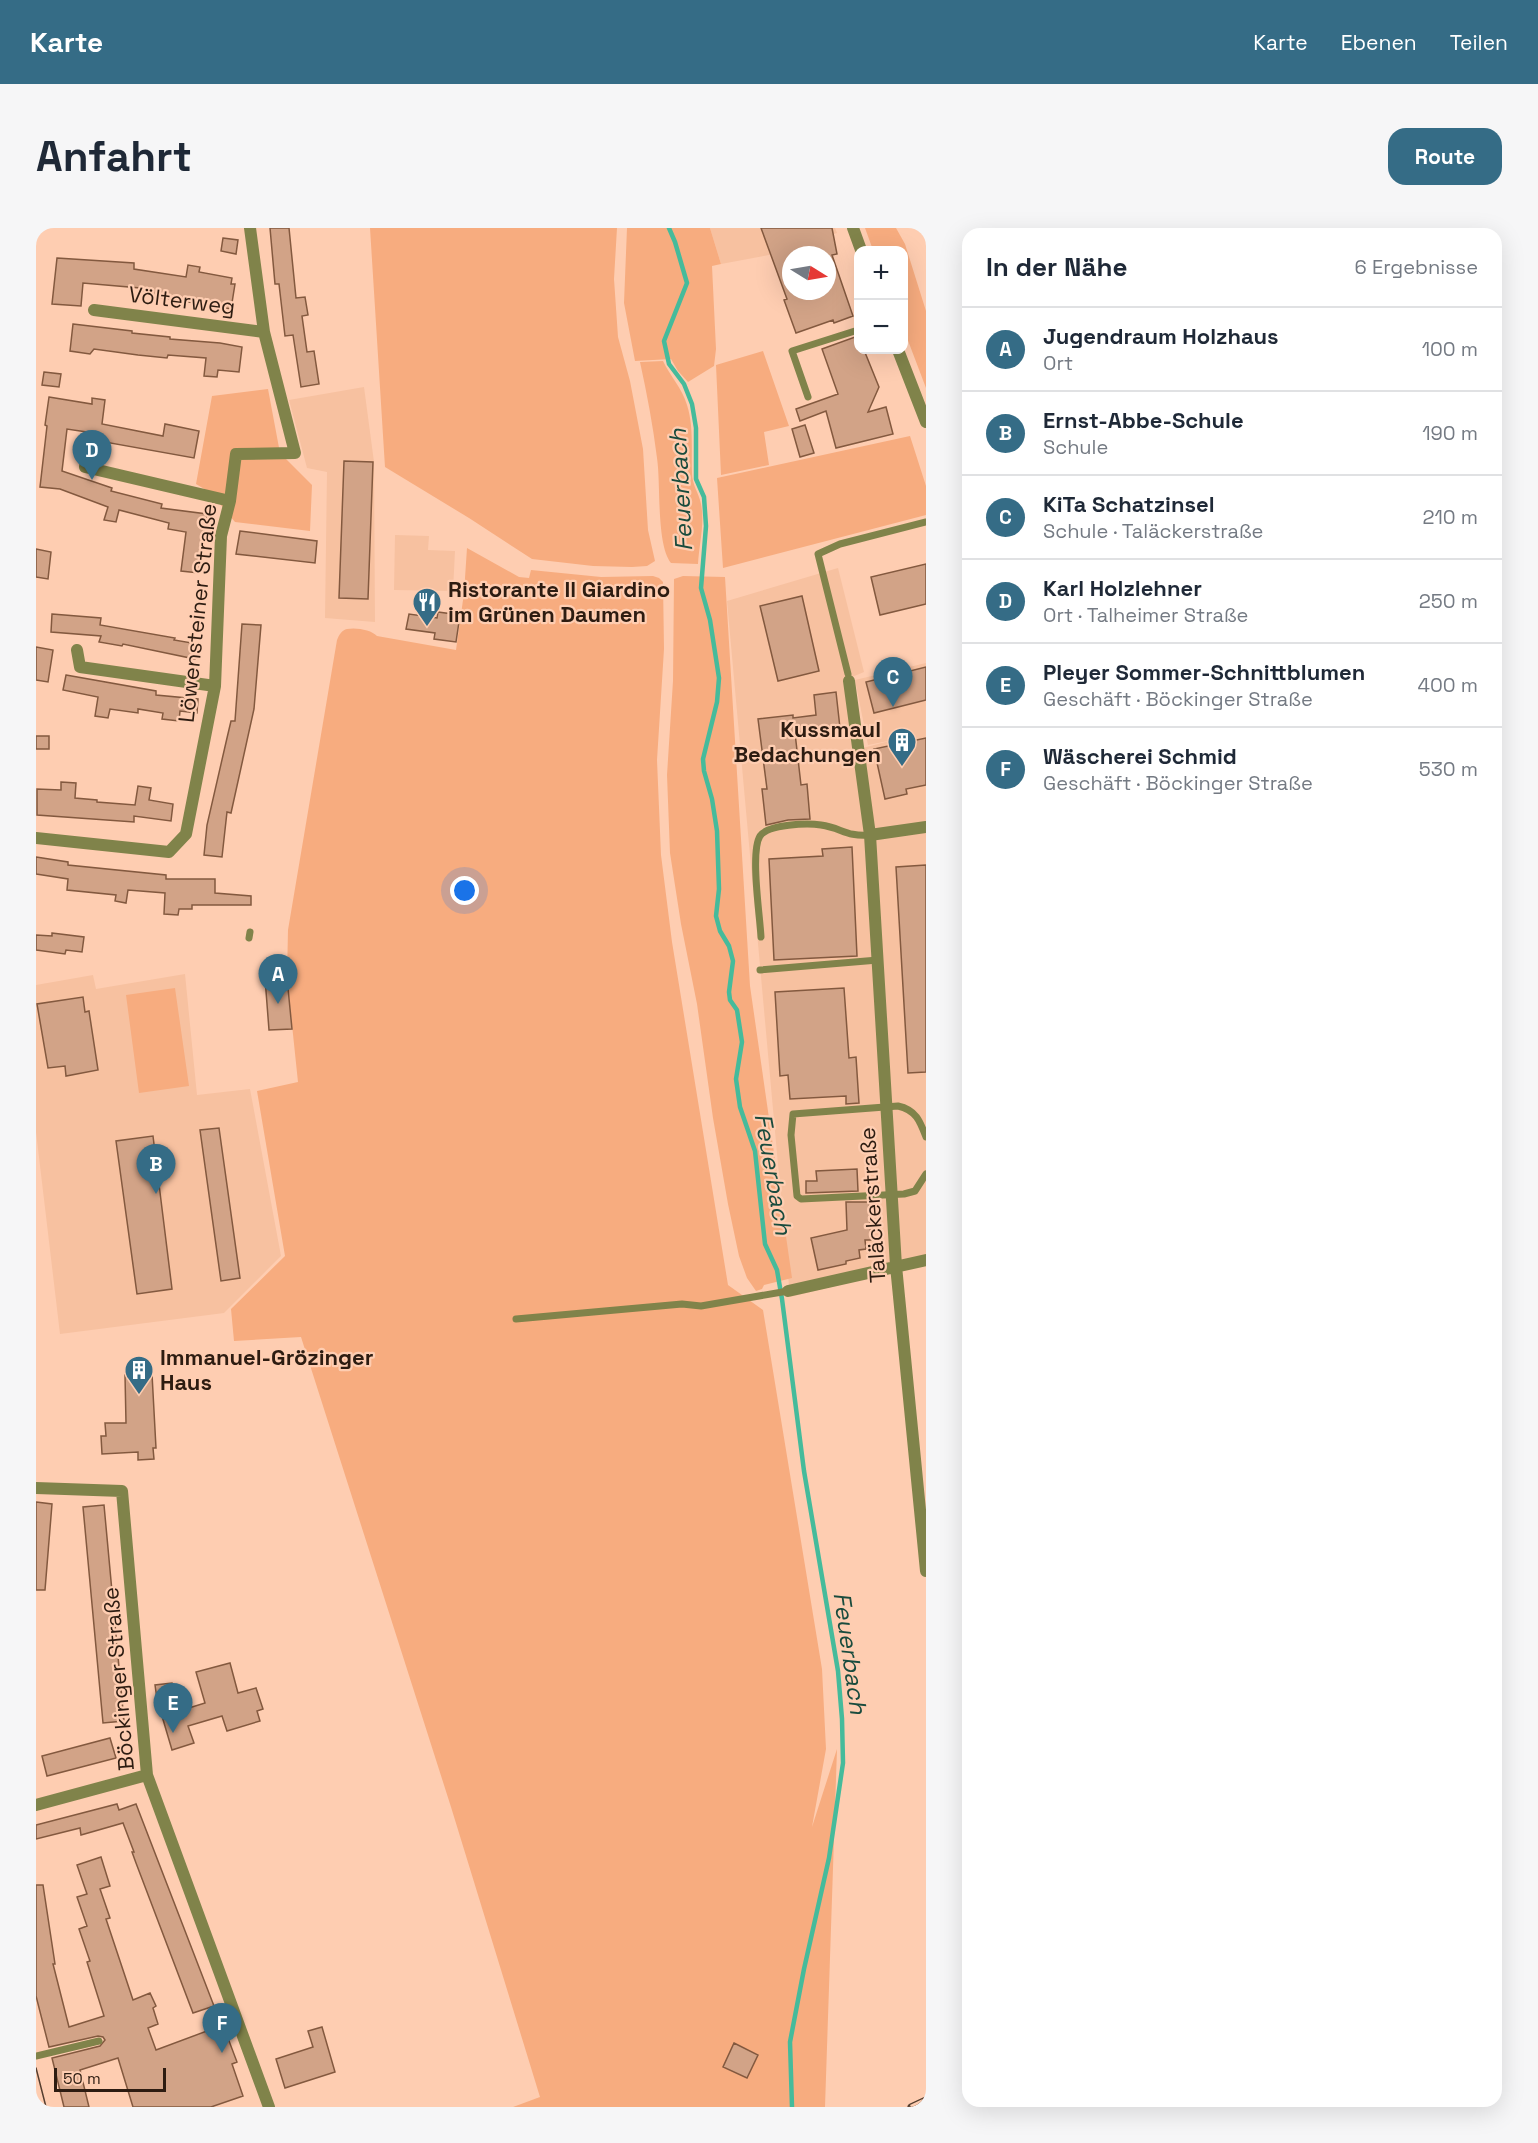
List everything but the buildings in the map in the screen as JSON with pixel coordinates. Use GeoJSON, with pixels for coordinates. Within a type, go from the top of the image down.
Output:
{"type":"FeatureCollection","features":[{"type":"Feature","properties":{"kind":"street","name":"Löwensteiner Straße"},"geometry":{"type":"LineString","coordinates":[[36,838],[170,852],[186,834],[215,686],[221,536],[230,501],[236,454],[295,453],[264,332],[250,228]]}},
{"type":"Feature","properties":{"kind":"street"},"geometry":{"type":"LineString","coordinates":[[853,228],[860,246]]}},
{"type":"Feature","properties":{"kind":"street","name":"Völterweg"},"geometry":{"type":"LineString","coordinates":[[94,310],[264,332]]}},
{"type":"Feature","properties":{"kind":"street"},"geometry":{"type":"LineString","coordinates":[[900,354],[926,422]]}},
{"type":"Feature","properties":{"kind":"street"},"geometry":{"type":"LineString","coordinates":[[88,442],[85,467],[230,501]]}},
{"type":"Feature","properties":{"kind":"street"},"geometry":{"type":"LineString","coordinates":[[77,650],[80,667],[215,686]]}},
{"type":"Feature","properties":{"kind":"street","name":"Taläckerstraße"},"geometry":{"type":"LineString","coordinates":[[849,678],[870,835],[896,1266],[926,1570]]}},
{"type":"Feature","properties":{"kind":"street"},"geometry":{"type":"LineString","coordinates":[[870,835],[926,827]]}},
{"type":"Feature","properties":{"kind":"street"},"geometry":{"type":"LineString","coordinates":[[788,1291],[926,1260]]}},
{"type":"Feature","properties":{"kind":"street","name":"Böckinger Straße"},"geometry":{"type":"LineString","coordinates":[[36,1488],[122,1491],[147,1775],[269,2107]]}},
{"type":"Feature","properties":{"kind":"street"},"geometry":{"type":"LineString","coordinates":[[36,1805],[147,1775]]}},
{"type":"Feature","properties":{"kind":"lane"},"geometry":{"type":"LineString","coordinates":[[808,397],[792,351],[854,331]]}},
{"type":"Feature","properties":{"kind":"lane"},"geometry":{"type":"LineString","coordinates":[[849,678],[818,554],[840,544],[926,522]]}},
{"type":"Feature","properties":{"kind":"lane"},"geometry":{"type":"LineString","coordinates":[[761,937],[756,863],[756,845],[760,835],[775,827],[821,825],[855,837],[870,835]]}},
{"type":"Feature","properties":{"kind":"lane"},"geometry":{"type":"LineString","coordinates":[[760,970],[878,960]]}},
{"type":"Feature","properties":{"kind":"lane"},"geometry":{"type":"LineString","coordinates":[[926,1137],[918,1118],[908,1108],[886,1107],[794,1114],[791,1135],[797,1196],[801,1200],[891,1195],[915,1191],[926,1174]]}},
{"type":"Feature","properties":{"kind":"lane"},"geometry":{"type":"LineString","coordinates":[[516,1319],[682,1304],[701,1306],[788,1291]]}},
{"type":"Feature","properties":{"kind":"lane"},"geometry":{"type":"LineString","coordinates":[[36,2056],[99,2041]]}},
{"type":"Feature","properties":{"kind":"shaded area"},"geometry":{"type":"Polygon","coordinates":[[[370,228],[617,228],[614,279],[618,337],[630,381],[643,449],[648,530],[655,561],[647,566],[632,567],[593,566],[532,559],[385,467],[370,228]]]}},
{"type":"Feature","properties":{"kind":"shaded area"},"geometry":{"type":"Polygon","coordinates":[[[627,228],[710,228],[721,264],[712,266],[716,349],[714,366],[688,382],[671,359],[635,361],[624,303],[627,228]]]}},
{"type":"Feature","properties":{"kind":"shaded area"},"geometry":{"type":"Polygon","coordinates":[[[710,228],[835,228],[837,233],[797,246],[782,246],[782,251],[769,255],[721,264],[710,228]]]}},
{"type":"Feature","properties":{"kind":"shaded area"},"geometry":{"type":"Polygon","coordinates":[[[865,228],[896,228],[906,246],[872,246],[865,228]]]}},
{"type":"Feature","properties":{"kind":"shaded area"},"geometry":{"type":"Polygon","coordinates":[[[908,254],[926,311],[926,388],[908,341],[908,254]]]}},
{"type":"Feature","properties":{"kind":"shaded area"},"geometry":{"type":"Polygon","coordinates":[[[763,351],[789,426],[764,432],[769,465],[721,475],[716,365],[763,351]]]}},
{"type":"Feature","properties":{"kind":"shaded area"},"geometry":{"type":"Polygon","coordinates":[[[663,361],[682,393],[689,413],[692,477],[702,511],[698,564],[671,563],[663,542],[657,458],[640,362],[663,361]]]}},
{"type":"Feature","properties":{"kind":"shaded area"},"geometry":{"type":"Polygon","coordinates":[[[364,387],[374,462],[375,622],[325,618],[327,472],[307,468],[289,400],[364,387]]]}},
{"type":"Feature","properties":{"kind":"shaded area"},"geometry":{"type":"Polygon","coordinates":[[[268,389],[280,453],[312,485],[310,531],[235,522],[211,493],[196,484],[212,396],[268,389]]]}},
{"type":"Feature","properties":{"kind":"shaded area"},"geometry":{"type":"Polygon","coordinates":[[[910,436],[926,486],[926,515],[723,568],[717,478],[910,436]]]}},
{"type":"Feature","properties":{"kind":"shaded area"},"geometry":{"type":"Polygon","coordinates":[[[395,535],[429,536],[428,550],[455,551],[453,591],[394,590],[395,535]]]}},
{"type":"Feature","properties":{"kind":"shaded area"},"geometry":{"type":"Polygon","coordinates":[[[467,548],[519,577],[529,578],[531,570],[601,577],[653,576],[663,582],[664,649],[657,760],[661,855],[672,942],[728,1285],[763,1310],[822,1669],[826,1749],[812,1827],[837,1749],[825,2107],[513,2107],[540,2097],[451,1807],[301,1337],[234,1341],[231,1309],[285,1256],[257,1091],[298,1082],[287,977],[288,930],[337,640],[341,633],[351,628],[371,632],[377,636],[456,650],[464,593],[467,548]]]}},
{"type":"Feature","properties":{"kind":"shaded area"},"geometry":{"type":"Polygon","coordinates":[[[838,568],[864,672],[852,677],[863,748],[893,740],[868,745],[855,680],[926,663],[926,1264],[790,1297],[727,601],[838,568]]]}},
{"type":"Feature","properties":{"kind":"shaded area"},"geometry":{"type":"Polygon","coordinates":[[[683,576],[725,577],[750,986],[792,1278],[764,1285],[762,1289],[756,1291],[747,1278],[739,1256],[728,1204],[697,1004],[670,853],[667,775],[673,681],[674,579],[683,576]]]}},
{"type":"Feature","properties":{"kind":"shaded area"},"geometry":{"type":"Polygon","coordinates":[[[185,974],[197,1095],[250,1089],[281,1256],[224,1313],[60,1334],[36,1132],[36,985],[93,975],[96,989],[185,974]]]}},
{"type":"Feature","properties":{"kind":"shaded area"},"geometry":{"type":"Polygon","coordinates":[[[175,988],[189,1086],[139,1093],[126,995],[175,988]]]}},
{"type":"Feature","properties":{"kind":"waterway","name":"Feuerbach"},"geometry":{"type":"LineString","coordinates":[[669,228],[687,283],[664,341],[669,364],[684,384],[692,404],[696,428],[696,479],[704,497],[706,526],[701,588],[710,620],[719,678],[717,702],[703,759],[717,831],[719,889],[716,916],[733,961],[729,992],[730,1000],[737,1010],[742,1042],[736,1079],[740,1107],[755,1151],[765,1244],[777,1270],[782,1299],[804,1471],[838,1671],[842,1719],[843,1763],[829,1858],[790,2042],[792,2107]]}},
{"type":"Feature","properties":{"kind":"tram line"},"geometry":{"type":"LineString","coordinates":[[36,2068],[46,2107]]}},
{"type":"Feature","properties":{"kind":"railway"},"geometry":{"type":"LineString","coordinates":[[911,2107],[926,2100]]}},
{"type":"Feature","properties":{"kind":"place","name":"Karl Holzlehner"},"geometry":{"type":"Point","coordinates":[92,480]}},
{"type":"Feature","properties":{"kind":"place","name":"Ristorante Il Giardino im Grünen Daumen"},"geometry":{"type":"Point","coordinates":[427,628]}},
{"type":"Feature","properties":{"kind":"place","name":"KiTa Schatzinsel"},"geometry":{"type":"Point","coordinates":[893,707]}},
{"type":"Feature","properties":{"kind":"place","name":"Kussmaul Bedachungen"},"geometry":{"type":"Point","coordinates":[902,768]}},
{"type":"Feature","properties":{"kind":"place","name":"Jugendraum Holzhaus"},"geometry":{"type":"Point","coordinates":[278,1004]}},
{"type":"Feature","properties":{"kind":"place","name":"Ernst-Abbe-Schule"},"geometry":{"type":"Point","coordinates":[156,1194]}},
{"type":"Feature","properties":{"kind":"place","name":"Immanuel-Grözinger Haus"},"geometry":{"type":"Point","coordinates":[139,1396]}},
{"type":"Feature","properties":{"kind":"place","name":"Pleyer Sommer-Schnittblumen"},"geometry":{"type":"Point","coordinates":[173,1733]}},
{"type":"Feature","properties":{"kind":"place","name":"Wäscherei Schmid"},"geometry":{"type":"Point","coordinates":[222,2053]}}]}
